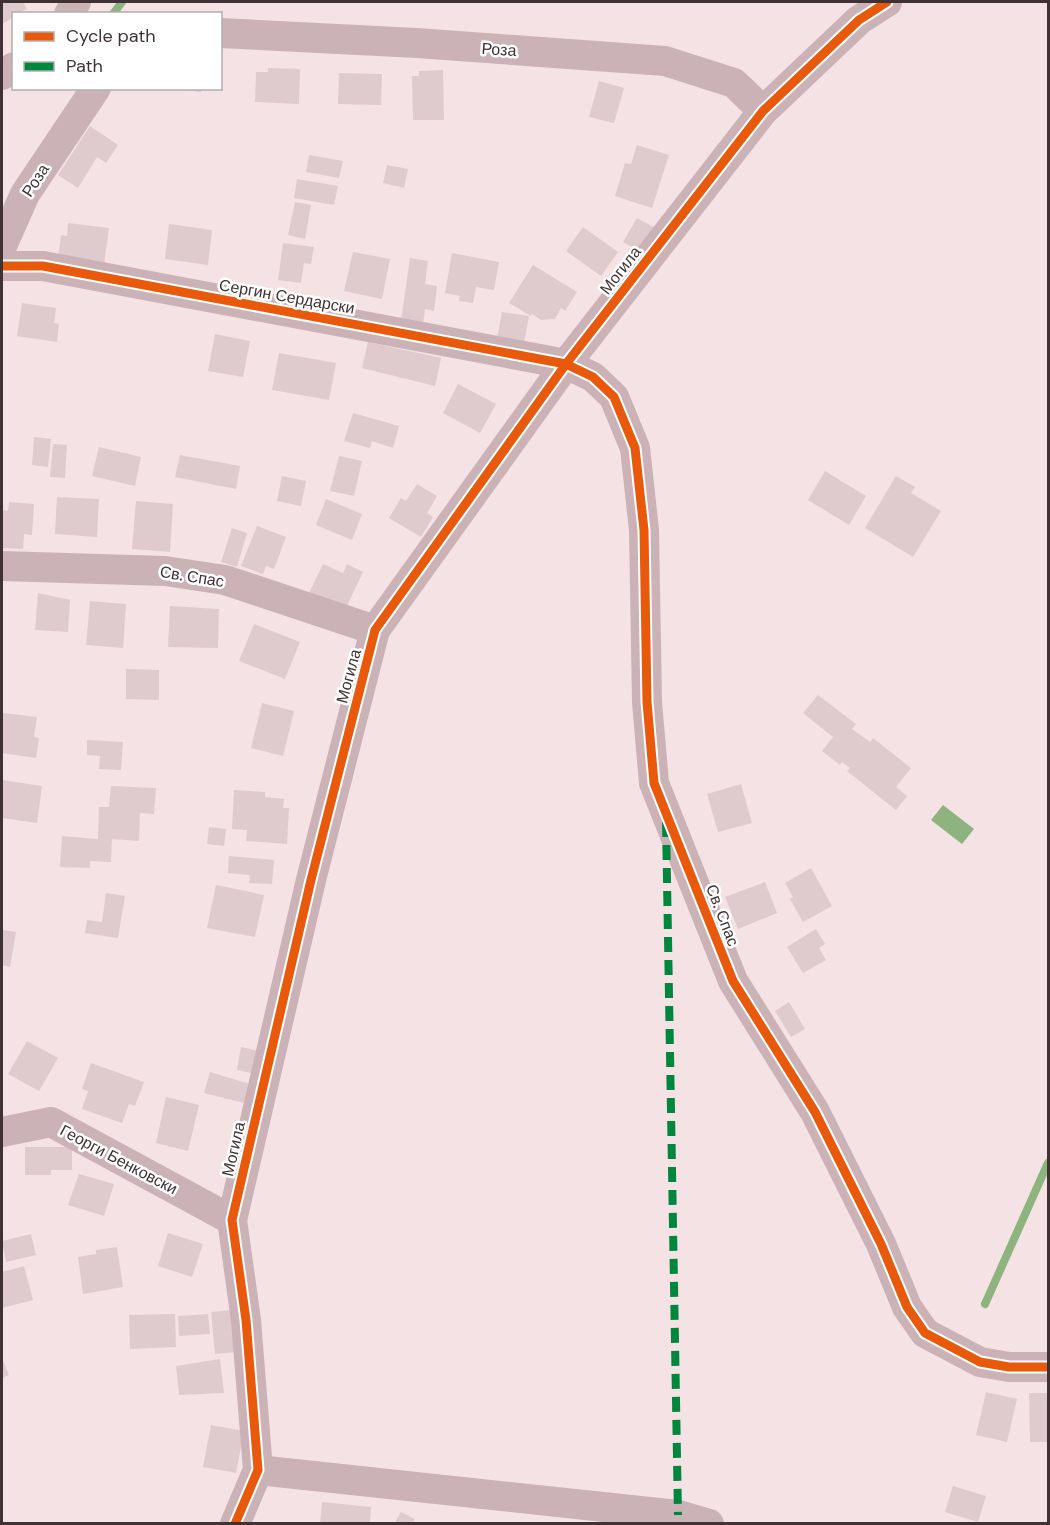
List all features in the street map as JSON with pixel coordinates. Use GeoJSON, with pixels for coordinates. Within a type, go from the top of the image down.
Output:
{"type":"FeatureCollection","features":[{"type":"Feature","properties":{"kind":"street","name":"Могила"},"geometry":{"type":"LineString","coordinates":[[235,1524],[258,1470],[246,1320],[232,1220],[311,880],[375,630],[566,364],[763,111],[859,20],[887,2]]}},
{"type":"Feature","properties":{"kind":"street","name":"Роза"},"geometry":{"type":"LineString","coordinates":[[222,33],[417,43],[665,61],[734,83],[763,111]]}},
{"type":"Feature","properties":{"kind":"street","name":"Роза"},"geometry":{"type":"LineString","coordinates":[[2,246],[25,194],[95,90]]}},
{"type":"Feature","properties":{"kind":"street","name":"Сергин Сердарски"},"geometry":{"type":"LineString","coordinates":[[2,266],[43,266],[566,364]]}},
{"type":"Feature","properties":{"kind":"street","name":"Св. Спас"},"geometry":{"type":"LineString","coordinates":[[566,364],[592,377],[614,398],[635,448],[644,530],[647,702],[654,783],[733,981],[814,1112],[882,1244],[907,1307],[925,1333],[980,1362],[1009,1367],[1048,1367]]}},
{"type":"Feature","properties":{"kind":"street","name":"Св. Спас"},"geometry":{"type":"LineString","coordinates":[[2,569],[156,570],[225,580],[375,630]]}},
{"type":"Feature","properties":{"kind":"street","name":"Георги Бенковски"},"geometry":{"type":"LineString","coordinates":[[2,1132],[51,1122],[232,1220]]}},
{"type":"Feature","properties":{"kind":"street"},"geometry":{"type":"LineString","coordinates":[[258,1470],[709,1524]]}},
{"type":"Feature","properties":{"kind":"shaded area"},"geometry":{"type":"Polygon","coordinates":[[[943,805],[974,829],[962,844],[931,820],[943,805]]]}},
{"type":"Feature","properties":{"kind":"building"},"geometry":{"type":"Polygon","coordinates":[[[2,2],[23,2],[27,9],[12,12],[12,18],[2,24],[2,2]]]}},
{"type":"Feature","properties":{"kind":"building"},"geometry":{"type":"Polygon","coordinates":[[[268,68],[300,69],[299,104],[255,102],[256,72],[268,72],[268,68]]]}},
{"type":"Feature","properties":{"kind":"building"},"geometry":{"type":"Polygon","coordinates":[[[443,70],[444,120],[413,120],[412,76],[419,76],[419,71],[443,70]]]}},
{"type":"Feature","properties":{"kind":"building"},"geometry":{"type":"Polygon","coordinates":[[[339,73],[382,74],[381,105],[338,104],[339,73]]]}},
{"type":"Feature","properties":{"kind":"building"},"geometry":{"type":"Polygon","coordinates":[[[599,81],[624,88],[614,123],[589,117],[599,81]]]}},
{"type":"Feature","properties":{"kind":"building"},"geometry":{"type":"Polygon","coordinates":[[[90,126],[118,145],[106,163],[97,157],[78,188],[58,175],[90,126]]]}},
{"type":"Feature","properties":{"kind":"building"},"geometry":{"type":"Polygon","coordinates":[[[637,145],[669,155],[652,208],[615,196],[625,163],[631,164],[637,145]]]}},
{"type":"Feature","properties":{"kind":"building"},"geometry":{"type":"Polygon","coordinates":[[[309,155],[343,161],[339,178],[306,172],[309,155]]]}},
{"type":"Feature","properties":{"kind":"building"},"geometry":{"type":"Polygon","coordinates":[[[387,165],[408,169],[404,188],[383,183],[387,165]]]}},
{"type":"Feature","properties":{"kind":"building"},"geometry":{"type":"Polygon","coordinates":[[[297,179],[338,186],[334,205],[294,198],[297,179]]]}},
{"type":"Feature","properties":{"kind":"building"},"geometry":{"type":"Polygon","coordinates":[[[295,202],[311,205],[305,239],[288,235],[295,202]]]}},
{"type":"Feature","properties":{"kind":"building"},"geometry":{"type":"Polygon","coordinates":[[[637,218],[655,228],[641,252],[623,242],[637,218]]]}},
{"type":"Feature","properties":{"kind":"building"},"geometry":{"type":"Polygon","coordinates":[[[68,223],[109,228],[104,265],[58,259],[61,235],[67,236],[68,223]]]}},
{"type":"Feature","properties":{"kind":"building"},"geometry":{"type":"Polygon","coordinates":[[[169,224],[212,230],[208,265],[165,259],[169,224]]]}},
{"type":"Feature","properties":{"kind":"building"},"geometry":{"type":"Polygon","coordinates":[[[583,227],[618,252],[601,276],[566,251],[583,227]]]}},
{"type":"Feature","properties":{"kind":"building"},"geometry":{"type":"Polygon","coordinates":[[[283,243],[314,247],[311,264],[304,263],[301,283],[278,280],[283,243]]]}},
{"type":"Feature","properties":{"kind":"building"},"geometry":{"type":"Polygon","coordinates":[[[353,252],[390,259],[382,299],[344,291],[353,252]]]}},
{"type":"Feature","properties":{"kind":"building"},"geometry":{"type":"Polygon","coordinates":[[[452,253],[499,262],[494,290],[476,287],[473,303],[459,301],[460,296],[445,293],[452,253]]]}},
{"type":"Feature","properties":{"kind":"building"},"geometry":{"type":"Polygon","coordinates":[[[410,258],[428,261],[425,284],[437,286],[434,311],[425,309],[423,325],[401,321],[410,258]]]}},
{"type":"Feature","properties":{"kind":"building"},"geometry":{"type":"Polygon","coordinates":[[[533,265],[577,292],[565,311],[561,308],[555,319],[541,320],[509,303],[533,265]]]}},
{"type":"Feature","properties":{"kind":"building"},"geometry":{"type":"Polygon","coordinates":[[[22,303],[56,308],[54,323],[59,324],[57,342],[17,336],[22,303]]]}},
{"type":"Feature","properties":{"kind":"building"},"geometry":{"type":"Polygon","coordinates":[[[502,312],[529,316],[524,343],[497,338],[502,312]]]}},
{"type":"Feature","properties":{"kind":"building"},"geometry":{"type":"Polygon","coordinates":[[[215,334],[250,341],[243,377],[208,371],[215,334]]]}},
{"type":"Feature","properties":{"kind":"building"},"geometry":{"type":"Polygon","coordinates":[[[368,342],[441,358],[435,386],[362,368],[368,342]]]}},
{"type":"Feature","properties":{"kind":"building"},"geometry":{"type":"Polygon","coordinates":[[[279,353],[336,363],[329,400],[272,390],[279,353]]]}},
{"type":"Feature","properties":{"kind":"building"},"geometry":{"type":"Polygon","coordinates":[[[458,384],[496,404],[480,433],[443,413],[458,384]]]}},
{"type":"Feature","properties":{"kind":"building"},"geometry":{"type":"Polygon","coordinates":[[[353,413],[399,426],[393,448],[372,441],[370,448],[344,441],[353,413]]]}},
{"type":"Feature","properties":{"kind":"building"},"geometry":{"type":"Polygon","coordinates":[[[34,437],[51,439],[48,467],[32,465],[34,437]]]}},
{"type":"Feature","properties":{"kind":"building"},"geometry":{"type":"Polygon","coordinates":[[[53,444],[67,445],[65,478],[50,477],[53,444]]]}},
{"type":"Feature","properties":{"kind":"building"},"geometry":{"type":"Polygon","coordinates":[[[99,447],[141,457],[135,486],[92,476],[99,447]]]}},
{"type":"Feature","properties":{"kind":"building"},"geometry":{"type":"Polygon","coordinates":[[[180,455],[240,466],[236,489],[175,477],[180,455]]]}},
{"type":"Feature","properties":{"kind":"building"},"geometry":{"type":"Polygon","coordinates":[[[339,456],[362,461],[354,496],[330,491],[339,456]]]}},
{"type":"Feature","properties":{"kind":"building"},"geometry":{"type":"Polygon","coordinates":[[[825,471],[866,496],[849,525],[808,500],[825,471]]]}},
{"type":"Feature","properties":{"kind":"building"},"geometry":{"type":"Polygon","coordinates":[[[282,476],[306,481],[301,506],[277,501],[282,476]]]}},
{"type":"Feature","properties":{"kind":"building"},"geometry":{"type":"Polygon","coordinates":[[[896,476],[915,487],[911,493],[941,511],[913,557],[865,528],[896,476]]]}},
{"type":"Feature","properties":{"kind":"building"},"geometry":{"type":"Polygon","coordinates":[[[417,484],[437,496],[427,513],[433,517],[421,537],[389,518],[401,498],[406,501],[417,484]]]}},
{"type":"Feature","properties":{"kind":"building"},"geometry":{"type":"Polygon","coordinates":[[[57,497],[99,499],[97,537],[55,534],[57,497]]]}},
{"type":"Feature","properties":{"kind":"building"},"geometry":{"type":"Polygon","coordinates":[[[326,499],[362,514],[352,540],[316,525],[326,499]]]}},
{"type":"Feature","properties":{"kind":"building"},"geometry":{"type":"Polygon","coordinates":[[[136,501],[173,504],[170,552],[132,549],[136,501]]]}},
{"type":"Feature","properties":{"kind":"building"},"geometry":{"type":"Polygon","coordinates":[[[9,502],[34,504],[32,535],[24,534],[23,549],[2,548],[2,510],[8,511],[9,502]]]}},
{"type":"Feature","properties":{"kind":"building"},"geometry":{"type":"Polygon","coordinates":[[[257,526],[286,537],[274,569],[266,566],[263,574],[241,566],[257,526]]]}},
{"type":"Feature","properties":{"kind":"building"},"geometry":{"type":"Polygon","coordinates":[[[232,528],[247,533],[237,567],[221,562],[232,528]]]}},
{"type":"Feature","properties":{"kind":"building"},"geometry":{"type":"Polygon","coordinates":[[[323,564],[343,573],[347,564],[363,572],[344,612],[308,595],[323,564]]]}},
{"type":"Feature","properties":{"kind":"building"},"geometry":{"type":"Polygon","coordinates":[[[38,593],[70,600],[68,632],[35,630],[38,593]]]}},
{"type":"Feature","properties":{"kind":"building"},"geometry":{"type":"Polygon","coordinates":[[[90,601],[126,604],[123,648],[86,645],[90,601]]]}},
{"type":"Feature","properties":{"kind":"building"},"geometry":{"type":"Polygon","coordinates":[[[170,606],[219,609],[218,648],[168,647],[170,606]]]}},
{"type":"Feature","properties":{"kind":"building"},"geometry":{"type":"Polygon","coordinates":[[[254,624],[300,642],[285,679],[239,661],[254,624]]]}},
{"type":"Feature","properties":{"kind":"building"},"geometry":{"type":"Polygon","coordinates":[[[126,669],[159,670],[159,700],[126,699],[126,669]]]}},
{"type":"Feature","properties":{"kind":"building"},"geometry":{"type":"Polygon","coordinates":[[[818,695],[856,724],[852,729],[870,742],[873,738],[911,768],[896,787],[907,796],[896,810],[847,771],[850,768],[842,762],[840,765],[822,751],[833,737],[803,713],[818,695]]]}},
{"type":"Feature","properties":{"kind":"building"},"geometry":{"type":"Polygon","coordinates":[[[262,703],[294,711],[283,756],[251,748],[262,703]]]}},
{"type":"Feature","properties":{"kind":"building"},"geometry":{"type":"Polygon","coordinates":[[[3,713],[37,717],[34,737],[39,738],[36,758],[2,753],[3,713]]]}},
{"type":"Feature","properties":{"kind":"building"},"geometry":{"type":"Polygon","coordinates":[[[87,740],[123,742],[121,770],[99,769],[100,756],[87,755],[87,740]]]}},
{"type":"Feature","properties":{"kind":"building"},"geometry":{"type":"Polygon","coordinates":[[[2,780],[42,786],[37,823],[2,818],[2,780]]]}},
{"type":"Feature","properties":{"kind":"building"},"geometry":{"type":"Polygon","coordinates":[[[741,784],[752,823],[718,832],[707,794],[741,784]]]}},
{"type":"Feature","properties":{"kind":"building"},"geometry":{"type":"Polygon","coordinates":[[[111,786],[156,788],[154,814],[140,813],[139,841],[112,839],[111,862],[90,861],[90,868],[60,867],[62,836],[98,839],[99,807],[109,807],[111,786]]]}},
{"type":"Feature","properties":{"kind":"building"},"geometry":{"type":"Polygon","coordinates":[[[234,790],[265,792],[265,797],[284,799],[283,808],[289,808],[287,844],[246,841],[247,830],[232,829],[234,790]]]}},
{"type":"Feature","properties":{"kind":"building"},"geometry":{"type":"Polygon","coordinates":[[[209,827],[226,829],[224,846],[207,844],[209,827]]]}},
{"type":"Feature","properties":{"kind":"building"},"geometry":{"type":"Polygon","coordinates":[[[229,856],[274,860],[272,884],[249,883],[250,875],[228,873],[229,856]]]}},
{"type":"Feature","properties":{"kind":"building"},"geometry":{"type":"Polygon","coordinates":[[[811,868],[832,906],[803,922],[790,899],[793,897],[785,883],[811,868]]]}},
{"type":"Feature","properties":{"kind":"building"},"geometry":{"type":"Polygon","coordinates":[[[765,882],[777,913],[738,929],[725,897],[765,882]]]}},
{"type":"Feature","properties":{"kind":"building"},"geometry":{"type":"Polygon","coordinates":[[[216,885],[264,895],[255,937],[207,928],[216,885]]]}},
{"type":"Feature","properties":{"kind":"building"},"geometry":{"type":"Polygon","coordinates":[[[106,893],[125,896],[118,938],[85,933],[87,920],[102,922],[106,893]]]}},
{"type":"Feature","properties":{"kind":"building"},"geometry":{"type":"Polygon","coordinates":[[[816,929],[825,944],[819,948],[826,960],[803,973],[787,947],[816,929]]]}},
{"type":"Feature","properties":{"kind":"building"},"geometry":{"type":"Polygon","coordinates":[[[2,930],[16,932],[10,967],[2,965],[2,930]]]}},
{"type":"Feature","properties":{"kind":"building"},"geometry":{"type":"Polygon","coordinates":[[[789,1002],[805,1029],[791,1037],[775,1011],[789,1002]]]}},
{"type":"Feature","properties":{"kind":"building"},"geometry":{"type":"Polygon","coordinates":[[[27,1041],[58,1058],[39,1091],[8,1074],[27,1041]]]}},
{"type":"Feature","properties":{"kind":"building"},"geometry":{"type":"Polygon","coordinates":[[[241,1047],[259,1051],[255,1074],[237,1070],[241,1047]]]}},
{"type":"Feature","properties":{"kind":"building"},"geometry":{"type":"Polygon","coordinates":[[[91,1063],[144,1082],[135,1106],[129,1104],[122,1123],[82,1109],[88,1091],[82,1089],[91,1063]]]}},
{"type":"Feature","properties":{"kind":"building"},"geometry":{"type":"Polygon","coordinates":[[[210,1072],[253,1085],[248,1104],[204,1093],[210,1072]]]}},
{"type":"Feature","properties":{"kind":"building"},"geometry":{"type":"Polygon","coordinates":[[[166,1097],[199,1105],[188,1151],[156,1143],[166,1097]]]}},
{"type":"Feature","properties":{"kind":"building"},"geometry":{"type":"Polygon","coordinates":[[[25,1147],[72,1147],[72,1170],[51,1170],[51,1175],[25,1175],[25,1147]]]}},
{"type":"Feature","properties":{"kind":"building"},"geometry":{"type":"Polygon","coordinates":[[[79,1174],[114,1184],[104,1216],[68,1205],[79,1174]]]}},
{"type":"Feature","properties":{"kind":"building"},"geometry":{"type":"Polygon","coordinates":[[[168,1233],[203,1244],[192,1277],[158,1266],[168,1233]]]}},
{"type":"Feature","properties":{"kind":"building"},"geometry":{"type":"Polygon","coordinates":[[[31,1234],[36,1255],[6,1262],[2,1241],[31,1234]]]}},
{"type":"Feature","properties":{"kind":"building"},"geometry":{"type":"Polygon","coordinates":[[[117,1247],[123,1287],[83,1294],[78,1257],[96,1254],[96,1250],[117,1247]]]}},
{"type":"Feature","properties":{"kind":"building"},"geometry":{"type":"Polygon","coordinates":[[[24,1266],[33,1300],[2,1308],[2,1272],[24,1266]]]}},
{"type":"Feature","properties":{"kind":"building"},"geometry":{"type":"Polygon","coordinates":[[[233,1310],[237,1352],[215,1354],[211,1312],[233,1310]]]}},
{"type":"Feature","properties":{"kind":"building"},"geometry":{"type":"Polygon","coordinates":[[[175,1314],[176,1347],[130,1349],[129,1315],[175,1314]]]}},
{"type":"Feature","properties":{"kind":"building"},"geometry":{"type":"Polygon","coordinates":[[[208,1314],[210,1334],[179,1336],[178,1316],[208,1314]]]}},
{"type":"Feature","properties":{"kind":"building"},"geometry":{"type":"Polygon","coordinates":[[[2,1358],[9,1375],[2,1378],[2,1358]]]}},
{"type":"Feature","properties":{"kind":"building"},"geometry":{"type":"Polygon","coordinates":[[[220,1359],[224,1393],[179,1395],[176,1366],[220,1359]]]}},
{"type":"Feature","properties":{"kind":"building"},"geometry":{"type":"Polygon","coordinates":[[[986,1392],[1017,1399],[1007,1442],[976,1435],[986,1392]]]}},
{"type":"Feature","properties":{"kind":"building"},"geometry":{"type":"Polygon","coordinates":[[[1029,1393],[1048,1393],[1048,1442],[1030,1442],[1029,1393]]]}},
{"type":"Feature","properties":{"kind":"building"},"geometry":{"type":"Polygon","coordinates":[[[211,1425],[244,1431],[236,1473],[203,1467],[211,1425]]]}},
{"type":"Feature","properties":{"kind":"building"},"geometry":{"type":"Polygon","coordinates":[[[953,1486],[986,1496],[978,1522],[945,1512],[953,1486]]]}},
{"type":"Feature","properties":{"kind":"building"},"geometry":{"type":"Polygon","coordinates":[[[322,1502],[371,1507],[370,1524],[320,1524],[322,1502]]]}},
{"type":"Feature","properties":{"kind":"building"},"geometry":{"type":"Polygon","coordinates":[[[401,1512],[415,1519],[412,1524],[394,1524],[401,1512]]]}},
{"type":"Feature","properties":{"kind":"waterway"},"geometry":{"type":"LineString","coordinates":[[114,12],[122,2]]}},
{"type":"Feature","properties":{"kind":"waterway"},"geometry":{"type":"LineString","coordinates":[[985,1304],[1048,1163]]}},
{"type":"Feature","properties":{"kind":"marked path"},"geometry":{"type":"LineString","coordinates":[[666,822],[678,1515]]}},
{"type":"Feature","properties":{"kind":"cycle path"},"geometry":{"type":"LineString","coordinates":[[235,1524],[258,1470],[246,1320],[232,1220],[311,880],[375,630],[566,364],[763,111],[859,20],[887,2]]}},
{"type":"Feature","properties":{"kind":"cycle path"},"geometry":{"type":"LineString","coordinates":[[2,266],[43,266],[566,364],[593,377],[614,397],[635,448],[644,530],[647,702],[654,783],[733,981],[815,1112],[881,1244],[907,1307],[925,1333],[980,1362],[1009,1367],[1048,1367]]}}]}
